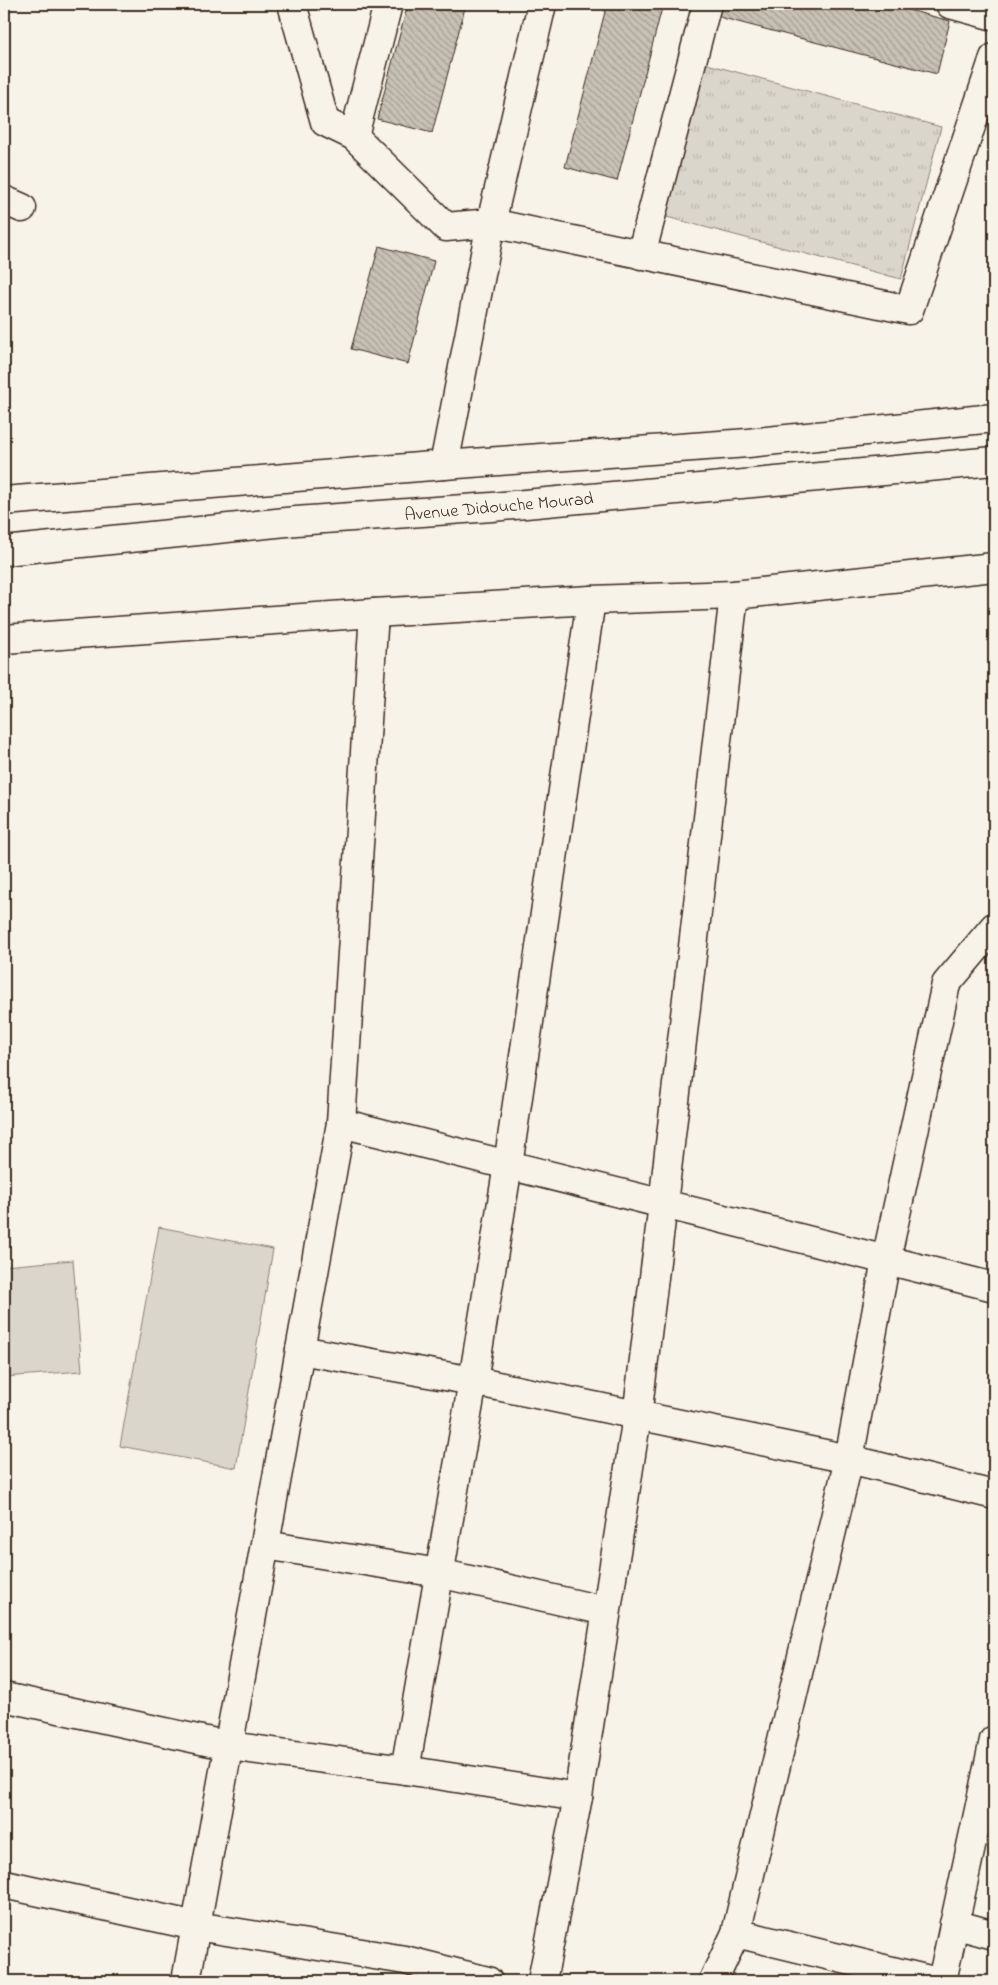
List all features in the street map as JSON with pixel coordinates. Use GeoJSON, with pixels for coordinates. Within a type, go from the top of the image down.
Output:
{"type":"FeatureCollection","features":[{"type":"Feature","properties":{"kind":"street"},"geometry":{"type":"LineString","coordinates":[[292,4],[325,122],[354,136],[446,227],[491,223],[909,310],[994,58]]}},
{"type":"Feature","properties":{"kind":"street"},"geometry":{"type":"LineString","coordinates":[[354,136],[388,4]]}},
{"type":"Feature","properties":{"kind":"street"},"geometry":{"type":"LineString","coordinates":[[444,465],[491,223],[542,4]]}},
{"type":"Feature","properties":{"kind":"street"},"geometry":{"type":"LineString","coordinates":[[641,255],[707,4]]}},
{"type":"Feature","properties":{"kind":"street"},"geometry":{"type":"LineString","coordinates":[[950,4],[994,16]]}},
{"type":"Feature","properties":{"kind":"street"},"geometry":{"type":"LineString","coordinates":[[4,501],[444,465],[748,443],[994,418]]}},
{"type":"Feature","properties":{"kind":"street","name":"Avenue Didouche Mourad"},"geometry":{"type":"LineString","coordinates":[[4,551],[296,521],[492,508],[994,461]]}},
{"type":"Feature","properties":{"kind":"street"},"geometry":{"type":"LineString","coordinates":[[4,639],[374,613],[591,600],[734,595],[994,567]]}},
{"type":"Feature","properties":{"kind":"street"},"geometry":{"type":"LineString","coordinates":[[542,1981],[578,1797],[637,1416],[734,595]]}},
{"type":"Feature","properties":{"kind":"street"},"geometry":{"type":"LineString","coordinates":[[405,1770],[474,1381],[508,1165],[591,600]]}},
{"type":"Feature","properties":{"kind":"street"},"geometry":{"type":"LineString","coordinates":[[186,1981],[340,1123],[374,613]]}},
{"type":"Feature","properties":{"kind":"street"},"geometry":{"type":"LineString","coordinates":[[713,1981],[736,1932],[849,1460],[886,1260],[946,984],[994,927]]}},
{"type":"Feature","properties":{"kind":"street"},"geometry":{"type":"LineString","coordinates":[[340,1123],[994,1287]]}},
{"type":"Feature","properties":{"kind":"street"},"geometry":{"type":"LineString","coordinates":[[300,1350],[474,1381],[849,1460],[994,1495]]}},
{"type":"Feature","properties":{"kind":"street"},"geometry":{"type":"LineString","coordinates":[[265,1545],[439,1573],[606,1611]]}},
{"type":"Feature","properties":{"kind":"street"},"geometry":{"type":"LineString","coordinates":[[4,1697],[229,1746],[405,1770],[578,1797]]}},
{"type":"Feature","properties":{"kind":"street"},"geometry":{"type":"LineString","coordinates":[[942,1981],[994,1740]]}},
{"type":"Feature","properties":{"kind":"street"},"geometry":{"type":"LineString","coordinates":[[4,1884],[403,1971],[488,1981]]}},
{"type":"Feature","properties":{"kind":"street"},"geometry":{"type":"LineString","coordinates":[[954,1924],[994,1935]]}},
{"type":"Feature","properties":{"kind":"street"},"geometry":{"type":"LineString","coordinates":[[736,1932],[934,1981]]}},
{"type":"Feature","properties":{"kind":"green space"},"geometry":{"type":"Polygon","coordinates":[[[703,63],[941,127],[901,279],[663,216],[703,63]]]}},
{"type":"Feature","properties":{"kind":"green space"},"geometry":{"type":"Polygon","coordinates":[[[159,1227],[273,1249],[236,1468],[120,1446],[159,1227]]]}},
{"type":"Feature","properties":{"kind":"green space"},"geometry":{"type":"Polygon","coordinates":[[[73,1260],[82,1371],[4,1377],[4,1266],[73,1260]]]}},
{"type":"Feature","properties":{"kind":"building"},"geometry":{"type":"Polygon","coordinates":[[[408,4],[466,4],[432,133],[377,119],[408,4]]]}},
{"type":"Feature","properties":{"kind":"building"},"geometry":{"type":"Polygon","coordinates":[[[607,4],[663,4],[617,181],[565,167],[607,4]]]}},
{"type":"Feature","properties":{"kind":"building"},"geometry":{"type":"Polygon","coordinates":[[[718,4],[887,4],[950,21],[937,74],[715,16],[718,4]]]}},
{"type":"Feature","properties":{"kind":"building"},"geometry":{"type":"Polygon","coordinates":[[[379,246],[434,261],[408,364],[351,349],[379,246]]]}}]}
